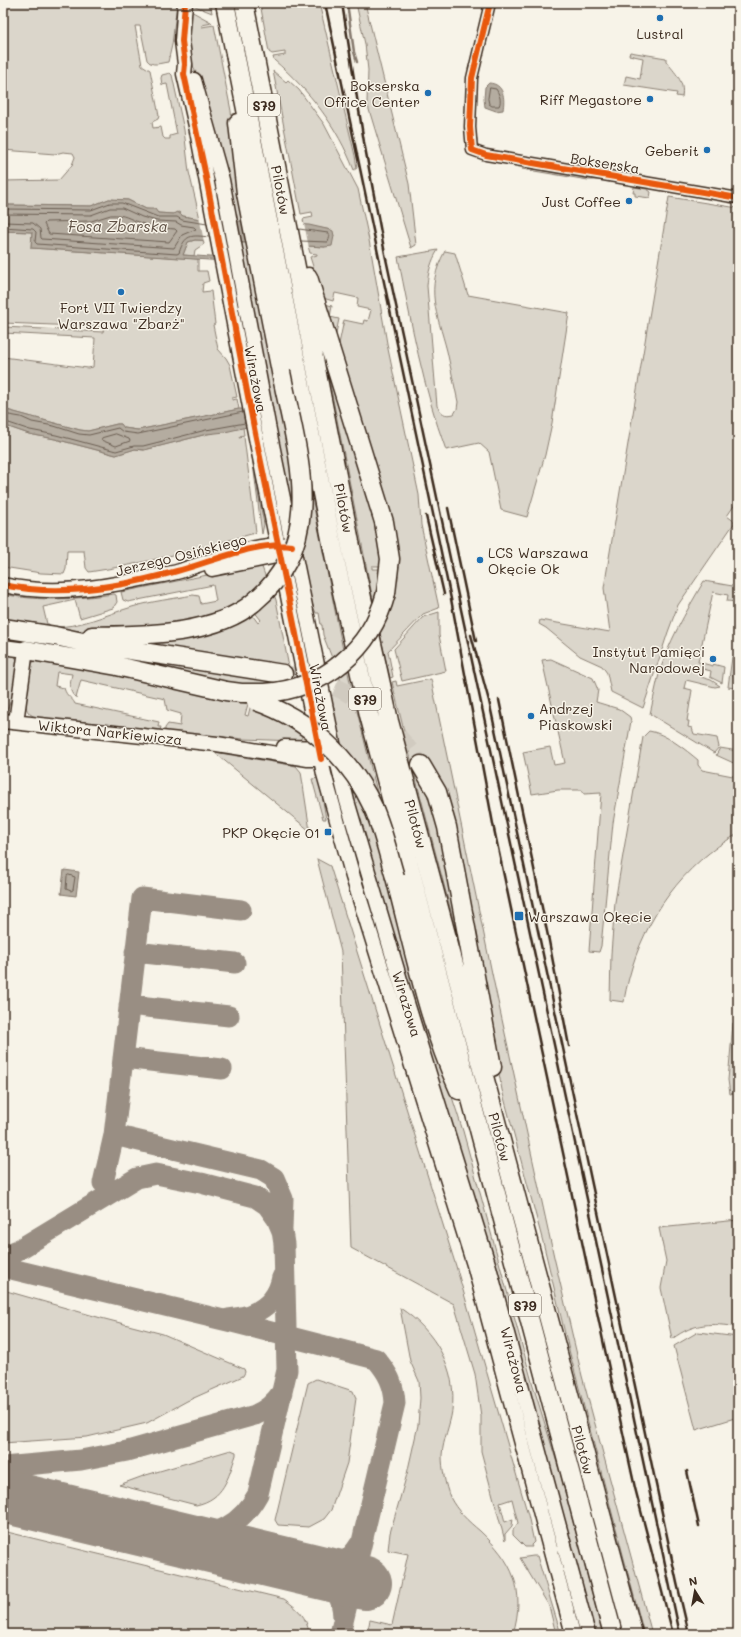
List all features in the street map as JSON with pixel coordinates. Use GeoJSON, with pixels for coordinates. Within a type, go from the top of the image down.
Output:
{"type":"FeatureCollection","features":[{"type":"Feature","properties":{"kind":"highway"},"geometry":{"type":"LineString","coordinates":[[55,636],[114,636],[196,628],[227,618],[254,602],[273,583],[288,561],[296,540],[301,518],[302,498],[300,470],[281,372],[266,252],[258,211],[244,174],[238,116],[236,58],[225,3]]}},
{"type":"Feature","properties":{"kind":"highway","name":"Pilotów"},"geometry":{"type":"LineString","coordinates":[[244,3],[374,656],[409,798],[632,1634]]}},
{"type":"Feature","properties":{"kind":"highway","name":"Pilotów"},"geometry":{"type":"LineString","coordinates":[[266,252],[356,661],[393,808],[613,1634]]}},
{"type":"Feature","properties":{"kind":"highway"},"geometry":{"type":"LineString","coordinates":[[26,650],[117,666],[226,691],[261,697],[308,684],[325,676],[357,650],[371,630],[381,611],[389,578],[390,559],[384,522],[307,276],[293,253]]}},
{"type":"Feature","properties":{"kind":"highway"},"geometry":{"type":"LineString","coordinates":[[3,628],[55,636],[92,644],[283,674]]}},
{"type":"Feature","properties":{"kind":"highway"},"geometry":{"type":"LineString","coordinates":[[261,697],[309,728],[326,742],[349,767],[365,791],[381,830],[395,877],[424,989],[445,1060],[481,1140]]}},
{"type":"Feature","properties":{"kind":"highway"},"geometry":{"type":"LineString","coordinates":[[421,765],[438,797],[449,836],[478,988],[499,1110],[498,1130]]}},
{"type":"Feature","properties":{"kind":"main road","name":"Wirażowa"},"geometry":{"type":"LineString","coordinates":[[185,3],[182,41],[185,64],[184,74],[196,126],[255,433],[320,754],[353,877],[473,1260],[573,1634]]}},
{"type":"Feature","properties":{"kind":"main road","name":"Wirażowa"},"geometry":{"type":"LineString","coordinates":[[185,64],[191,71],[219,164],[269,430],[335,753],[362,853],[489,1267],[588,1634]]}},
{"type":"Feature","properties":{"kind":"main road","name":"Jerzego Osińskiego"},"geometry":{"type":"LineString","coordinates":[[3,585],[46,590],[104,587],[178,571],[259,548],[279,550],[292,546]]}},
{"type":"Feature","properties":{"kind":"main road"},"geometry":{"type":"LineString","coordinates":[[3,647],[26,650],[9,721]]}},
{"type":"Feature","properties":{"kind":"main road","name":"Wiktora Narkiewicza"},"geometry":{"type":"LineString","coordinates":[[9,721],[217,744],[320,754],[335,753]]}},
{"type":"Feature","properties":{"kind":"street","name":"Bokserska"},"geometry":{"type":"LineString","coordinates":[[490,3],[472,78],[470,149],[475,153],[738,198]]}},
{"type":"Feature","properties":{"kind":"shaded area"},"geometry":{"type":"Polygon","coordinates":[[[3,3],[177,3],[172,45],[168,62],[154,64],[147,60],[140,26],[135,26],[142,65],[150,70],[159,116],[158,119],[152,122],[153,128],[161,127],[163,137],[165,139],[170,139],[170,136],[177,134],[167,84],[162,85],[161,78],[162,75],[170,73],[172,75],[184,130],[189,172],[200,219],[183,216],[179,212],[173,214],[158,213],[155,210],[146,209],[128,200],[109,199],[91,206],[3,205],[3,181],[59,180],[72,165],[75,157],[73,153],[63,152],[55,154],[3,150],[3,3]]]}},
{"type":"Feature","properties":{"kind":"shaded area"},"geometry":{"type":"Polygon","coordinates":[[[210,3],[212,13],[190,4],[210,3]]]}},
{"type":"Feature","properties":{"kind":"shaded area"},"geometry":{"type":"Polygon","coordinates":[[[260,3],[319,3],[355,156],[357,168],[354,170],[331,124],[321,110],[299,84],[274,60],[273,57],[285,55],[285,52],[272,54],[269,52],[260,3]]]}},
{"type":"Feature","properties":{"kind":"shaded area"},"geometry":{"type":"Polygon","coordinates":[[[356,3],[365,3],[409,184],[416,245],[411,248],[367,103],[368,70],[365,44],[356,3]]]}},
{"type":"Feature","properties":{"kind":"shaded area"},"geometry":{"type":"Polygon","coordinates":[[[189,10],[212,23],[202,25],[202,27],[214,25],[231,111],[235,159],[245,213],[240,213],[244,214],[245,223],[235,222],[220,154],[187,45],[189,10]]]}},
{"type":"Feature","properties":{"kind":"shaded area"},"geometry":{"type":"Polygon","coordinates":[[[630,52],[666,58],[666,61],[681,82],[683,91],[682,97],[676,96],[677,93],[624,85],[626,76],[640,79],[643,58],[629,55],[630,52]]]}},
{"type":"Feature","properties":{"kind":"shaded area"},"geometry":{"type":"Polygon","coordinates":[[[273,71],[286,82],[288,80],[299,90],[324,124],[358,189],[369,240],[388,349],[419,495],[421,525],[439,608],[423,614],[388,651],[393,677],[390,678],[379,629],[394,583],[338,349],[344,320],[363,324],[364,320],[368,321],[371,310],[357,307],[358,298],[335,293],[333,301],[323,298],[310,257],[317,254],[310,253],[308,246],[325,247],[334,236],[331,230],[304,225],[303,219],[313,217],[312,212],[301,214],[273,71]]]}},
{"type":"Feature","properties":{"kind":"shaded area"},"geometry":{"type":"Polygon","coordinates":[[[526,168],[603,180],[588,180],[522,169],[526,168]]]}},
{"type":"Feature","properties":{"kind":"shaded area"},"geometry":{"type":"Polygon","coordinates":[[[634,187],[647,189],[651,192],[650,198],[635,196],[635,193],[633,193],[634,187]]]}},
{"type":"Feature","properties":{"kind":"shaded area"},"geometry":{"type":"Polygon","coordinates":[[[669,197],[738,208],[738,500],[727,516],[735,522],[678,605],[643,708],[611,692],[607,673],[602,666],[580,656],[539,624],[540,620],[610,632],[604,588],[669,197]]]}},
{"type":"Feature","properties":{"kind":"shaded area"},"geometry":{"type":"Polygon","coordinates":[[[3,231],[32,232],[31,248],[198,259],[198,271],[207,271],[209,281],[203,283],[202,292],[211,291],[215,324],[213,325],[218,349],[230,365],[237,397],[232,398],[232,400],[237,399],[239,409],[138,430],[124,428],[121,424],[117,424],[88,431],[3,409],[3,357],[88,368],[93,367],[95,338],[3,333],[3,327],[103,332],[104,327],[3,323],[3,231]]]}},
{"type":"Feature","properties":{"kind":"shaded area"},"geometry":{"type":"Polygon","coordinates":[[[203,240],[204,244],[195,250],[194,256],[183,255],[188,242],[203,240]]]}},
{"type":"Feature","properties":{"kind":"shaded area"},"geometry":{"type":"Polygon","coordinates":[[[240,243],[250,243],[296,478],[294,527],[240,243]]]}},
{"type":"Feature","properties":{"kind":"shaded area"},"geometry":{"type":"Polygon","coordinates":[[[438,250],[430,267],[427,286],[437,406],[444,414],[454,414],[457,409],[458,402],[434,301],[435,278],[445,251],[455,253],[468,295],[569,313],[552,423],[545,455],[527,517],[501,510],[489,452],[479,443],[446,450],[438,427],[418,355],[398,257],[438,250]]]}},
{"type":"Feature","properties":{"kind":"shaded area"},"geometry":{"type":"Polygon","coordinates":[[[325,304],[332,306],[330,317],[339,319],[334,343],[325,304]]]}},
{"type":"Feature","properties":{"kind":"shaded area"},"geometry":{"type":"Polygon","coordinates":[[[323,349],[377,515],[384,566],[372,566],[372,569],[383,569],[375,610],[323,349]]]}},
{"type":"Feature","properties":{"kind":"shaded area"},"geometry":{"type":"Polygon","coordinates":[[[3,425],[29,434],[55,439],[116,455],[135,449],[144,450],[207,434],[243,427],[244,435],[240,436],[239,438],[244,437],[256,532],[152,560],[89,572],[86,568],[84,551],[67,551],[66,569],[64,574],[41,573],[3,567],[3,425]]]}},
{"type":"Feature","properties":{"kind":"shaded area"},"geometry":{"type":"Polygon","coordinates":[[[251,448],[254,455],[257,488],[264,524],[262,534],[251,448]]]}},
{"type":"Feature","properties":{"kind":"shaded area"},"geometry":{"type":"Polygon","coordinates":[[[306,468],[344,655],[334,663],[323,635],[319,613],[316,613],[311,601],[300,550],[306,468]]]}},
{"type":"Feature","properties":{"kind":"shaded area"},"geometry":{"type":"Polygon","coordinates":[[[258,565],[262,567],[267,581],[241,604],[191,624],[61,631],[3,622],[3,594],[17,597],[44,599],[116,595],[117,602],[113,608],[80,618],[75,600],[43,607],[47,624],[49,624],[50,627],[61,627],[82,623],[140,605],[193,595],[199,596],[201,604],[216,601],[213,585],[128,602],[123,600],[121,592],[258,565]]]}},
{"type":"Feature","properties":{"kind":"shaded area"},"geometry":{"type":"Polygon","coordinates":[[[704,581],[738,587],[738,602],[727,601],[728,595],[713,592],[698,662],[724,667],[722,683],[710,677],[711,671],[703,669],[701,677],[711,680],[720,686],[715,687],[686,680],[684,688],[692,690],[687,721],[689,721],[688,727],[692,728],[694,734],[717,738],[719,747],[714,753],[650,714],[658,678],[666,653],[684,616],[704,581]]]}},
{"type":"Feature","properties":{"kind":"shaded area"},"geometry":{"type":"Polygon","coordinates":[[[273,592],[276,600],[292,683],[247,686],[3,642],[3,638],[121,642],[250,612],[258,623],[261,620],[253,610],[273,592]]]}},
{"type":"Feature","properties":{"kind":"shaded area"},"geometry":{"type":"Polygon","coordinates":[[[439,612],[439,635],[446,671],[402,681],[394,649],[423,617],[439,612]]]}},
{"type":"Feature","properties":{"kind":"shaded area"},"geometry":{"type":"Polygon","coordinates":[[[3,652],[13,654],[18,661],[13,702],[10,702],[7,710],[3,712],[3,652]]]}},
{"type":"Feature","properties":{"kind":"shaded area"},"geometry":{"type":"Polygon","coordinates":[[[734,656],[733,663],[735,664],[733,675],[736,679],[734,688],[728,687],[732,657],[734,656]]]}},
{"type":"Feature","properties":{"kind":"shaded area"},"geometry":{"type":"Polygon","coordinates":[[[551,659],[593,678],[598,690],[596,702],[619,709],[630,717],[631,721],[613,823],[601,946],[599,952],[589,951],[601,793],[584,794],[582,790],[558,790],[532,794],[523,752],[550,747],[554,765],[565,763],[542,660],[551,659]]]}},
{"type":"Feature","properties":{"kind":"shaded area"},"geometry":{"type":"Polygon","coordinates":[[[36,660],[154,681],[248,704],[245,715],[248,716],[251,704],[300,728],[302,737],[300,740],[295,741],[244,739],[165,731],[168,724],[180,726],[181,714],[167,710],[165,699],[81,680],[76,698],[72,693],[70,684],[72,674],[57,672],[55,686],[64,688],[75,704],[159,722],[158,727],[161,727],[160,730],[35,717],[28,712],[26,704],[23,703],[30,665],[36,660]]]}},
{"type":"Feature","properties":{"kind":"shaded area"},"geometry":{"type":"Polygon","coordinates":[[[347,668],[351,687],[342,689],[339,674],[347,668]]]}},
{"type":"Feature","properties":{"kind":"shaded area"},"geometry":{"type":"Polygon","coordinates":[[[431,679],[494,983],[554,1257],[582,1376],[652,1634],[644,1634],[569,1350],[543,1242],[502,1090],[491,1030],[437,811],[469,979],[413,768],[392,682],[396,681],[397,686],[431,679]]]}},
{"type":"Feature","properties":{"kind":"shaded area"},"geometry":{"type":"Polygon","coordinates":[[[352,691],[384,820],[339,746],[329,696],[340,694],[338,697],[343,699],[347,692],[352,691]]]}},
{"type":"Feature","properties":{"kind":"shaded area"},"geometry":{"type":"Polygon","coordinates":[[[649,731],[668,738],[681,747],[698,760],[698,765],[702,770],[738,777],[738,834],[718,846],[700,860],[669,895],[656,914],[636,956],[625,993],[624,1002],[610,1000],[611,954],[615,902],[643,737],[649,731]]]}},
{"type":"Feature","properties":{"kind":"shaded area"},"geometry":{"type":"Polygon","coordinates":[[[720,748],[738,751],[738,765],[716,755],[720,748]]]}},
{"type":"Feature","properties":{"kind":"shaded area"},"geometry":{"type":"Polygon","coordinates":[[[214,752],[296,766],[301,772],[310,831],[214,752]]]}},
{"type":"Feature","properties":{"kind":"shaded area"},"geometry":{"type":"Polygon","coordinates":[[[346,771],[364,800],[431,1032],[463,1131],[532,1382],[561,1476],[603,1634],[595,1634],[568,1535],[399,960],[346,771]]]}},
{"type":"Feature","properties":{"kind":"shaded area"},"geometry":{"type":"Polygon","coordinates":[[[319,778],[326,819],[323,819],[312,779],[319,778]]]}},
{"type":"Feature","properties":{"kind":"shaded area"},"geometry":{"type":"Polygon","coordinates":[[[317,859],[330,866],[456,1266],[528,1515],[534,1542],[531,1545],[532,1547],[525,1547],[513,1535],[513,1530],[518,1523],[512,1499],[500,1503],[505,1522],[513,1519],[512,1526],[505,1534],[505,1541],[481,1451],[481,1416],[475,1374],[454,1304],[351,1248],[341,952],[317,859]]]}},
{"type":"Feature","properties":{"kind":"shaded area"},"geometry":{"type":"Polygon","coordinates":[[[738,1022],[738,1083],[734,1085],[734,1093],[730,1094],[728,1080],[733,1023],[738,1022]]]}},
{"type":"Feature","properties":{"kind":"shaded area"},"geometry":{"type":"Polygon","coordinates":[[[738,1220],[738,1327],[704,1325],[688,1329],[672,1339],[661,1288],[666,1261],[659,1228],[738,1220]]]}},
{"type":"Feature","properties":{"kind":"shaded area"},"geometry":{"type":"Polygon","coordinates":[[[3,1290],[163,1334],[244,1369],[245,1372],[243,1376],[187,1401],[147,1423],[87,1437],[3,1443],[3,1290]]]}},
{"type":"Feature","properties":{"kind":"shaded area"},"geometry":{"type":"Polygon","coordinates":[[[400,1308],[423,1327],[433,1339],[447,1366],[453,1395],[452,1411],[442,1455],[445,1482],[450,1497],[456,1507],[501,1554],[514,1577],[518,1603],[517,1618],[513,1634],[367,1634],[370,1620],[392,1625],[408,1554],[388,1550],[390,1533],[407,1474],[418,1425],[420,1398],[419,1381],[410,1361],[400,1308]]]}},
{"type":"Feature","properties":{"kind":"shaded area"},"geometry":{"type":"Polygon","coordinates":[[[698,1332],[738,1337],[738,1417],[696,1430],[674,1346],[698,1332]]]}},
{"type":"Feature","properties":{"kind":"shaded area"},"geometry":{"type":"Polygon","coordinates":[[[316,1379],[353,1391],[356,1398],[347,1463],[331,1510],[324,1519],[309,1527],[278,1525],[275,1520],[308,1383],[316,1379]]]}},
{"type":"Feature","properties":{"kind":"shaded area"},"geometry":{"type":"Polygon","coordinates":[[[231,1450],[236,1452],[236,1455],[224,1486],[213,1498],[196,1505],[119,1485],[146,1475],[231,1450]]]}},
{"type":"Feature","properties":{"kind":"shaded area"},"geometry":{"type":"Polygon","coordinates":[[[3,1531],[284,1599],[294,1606],[304,1618],[309,1634],[3,1634],[3,1531]]]}},
{"type":"Feature","properties":{"kind":"shaded area"},"geometry":{"type":"Polygon","coordinates":[[[537,1556],[561,1634],[556,1634],[549,1606],[520,1558],[537,1556]]]}},
{"type":"Feature","properties":{"kind":"water"},"geometry":{"type":"Polygon","coordinates":[[[489,83],[498,86],[501,89],[504,101],[503,110],[496,111],[485,107],[485,87],[489,83]]]}},
{"type":"Feature","properties":{"kind":"water","name":"Fosa Zbarska"},"geometry":{"type":"Polygon","coordinates":[[[109,199],[128,200],[146,209],[155,209],[158,213],[173,214],[177,212],[183,216],[200,219],[309,225],[331,230],[333,231],[334,236],[332,246],[325,247],[195,240],[188,242],[183,255],[224,258],[224,261],[31,248],[32,232],[3,231],[3,205],[91,206],[109,199]]]}},
{"type":"Feature","properties":{"kind":"water"},"geometry":{"type":"Polygon","coordinates":[[[3,409],[88,431],[117,424],[121,424],[124,428],[138,430],[239,409],[272,409],[273,421],[225,432],[207,434],[144,450],[135,449],[116,455],[55,439],[29,434],[3,425],[3,409]]]}},
{"type":"Feature","properties":{"kind":"water"},"geometry":{"type":"Polygon","coordinates":[[[64,870],[79,872],[76,896],[61,894],[64,870]]]}},
{"type":"Feature","properties":{"kind":"pier"},"geometry":{"type":"Polygon","coordinates":[[[199,216],[220,219],[225,244],[204,242],[199,216]]]}},
{"type":"Feature","properties":{"kind":"pier"},"geometry":{"type":"Polygon","coordinates":[[[278,222],[304,223],[309,248],[283,247],[278,222]]]}},
{"type":"Feature","properties":{"kind":"waterway"},"geometry":{"type":"LineString","coordinates":[[347,3],[354,52],[357,62]]}},
{"type":"Feature","properties":{"kind":"taxiway"},"geometry":{"type":"LineString","coordinates":[[103,1183],[114,1135],[142,898],[241,910]]}},
{"type":"Feature","properties":{"kind":"taxiway"},"geometry":{"type":"LineString","coordinates":[[135,952],[235,963]]}},
{"type":"Feature","properties":{"kind":"taxiway"},"geometry":{"type":"LineString","coordinates":[[129,1005],[229,1016]]}},
{"type":"Feature","properties":{"kind":"taxiway"},"geometry":{"type":"LineString","coordinates":[[123,1058],[222,1069]]}},
{"type":"Feature","properties":{"kind":"taxiway"},"geometry":{"type":"LineString","coordinates":[[114,1135],[261,1170],[274,1178],[283,1199],[282,1229]]}},
{"type":"Feature","properties":{"kind":"taxiway"},"geometry":{"type":"LineString","coordinates":[[3,1256],[18,1250],[137,1178],[156,1174],[201,1183],[255,1197],[267,1205],[277,1219],[282,1231],[284,1244],[287,1370],[258,1494],[244,1514],[227,1527],[207,1535],[183,1539]]}},
{"type":"Feature","properties":{"kind":"taxiway"},"geometry":{"type":"LineString","coordinates":[[3,1267],[236,1323],[376,1359],[390,1379],[395,1403],[340,1634]]}},
{"type":"Feature","properties":{"kind":"taxiway"},"geometry":{"type":"LineString","coordinates":[[228,1319],[247,1316],[263,1308],[275,1295],[282,1277]]}},
{"type":"Feature","properties":{"kind":"taxiway"},"geometry":{"type":"LineString","coordinates":[[3,1467],[81,1460],[127,1451],[255,1415],[270,1406],[277,1400],[282,1392]]}},
{"type":"Feature","properties":{"kind":"taxiway"},"geometry":{"type":"LineString","coordinates":[[343,1617],[341,1601],[335,1590],[313,1571],[341,1564],[351,1557],[360,1544]]}},
{"type":"Feature","properties":{"kind":"runway"},"geometry":{"type":"LineString","coordinates":[[3,1496],[365,1583]]}},
{"type":"Feature","properties":{"kind":"tunnel"},"geometry":{"type":"LineString","coordinates":[[283,674],[320,681],[340,689],[354,697],[379,716],[421,765]]}},
{"type":"Feature","properties":{"kind":"railway"},"geometry":{"type":"LineString","coordinates":[[325,3],[451,599],[494,829],[611,1378],[635,1488],[673,1634]]}},
{"type":"Feature","properties":{"kind":"railway"},"geometry":{"type":"LineString","coordinates":[[342,3],[364,142],[385,254],[680,1634]]}},
{"type":"Feature","properties":{"kind":"railway"},"geometry":{"type":"LineString","coordinates":[[448,508],[476,641]]}},
{"type":"Feature","properties":{"kind":"railway"},"geometry":{"type":"LineString","coordinates":[[426,516],[444,594]]}},
{"type":"Feature","properties":{"kind":"railway"},"geometry":{"type":"LineString","coordinates":[[471,635],[489,701],[689,1634]]}},
{"type":"Feature","properties":{"kind":"railway"},"geometry":{"type":"LineString","coordinates":[[499,700],[549,941],[569,1046]]}},
{"type":"Feature","properties":{"kind":"railway"},"geometry":{"type":"LineString","coordinates":[[687,1471],[699,1526]]}},
{"type":"Feature","properties":{"kind":"cycle path"},"geometry":{"type":"LineString","coordinates":[[185,3],[182,41],[185,64],[184,74],[204,167],[255,433],[321,759]]}},
{"type":"Feature","properties":{"kind":"cycle path"},"geometry":{"type":"LineString","coordinates":[[490,3],[472,78],[470,127],[472,150],[486,155],[738,198]]}},
{"type":"Feature","properties":{"kind":"cycle path"},"geometry":{"type":"LineString","coordinates":[[3,585],[46,590],[69,590],[113,586],[156,577],[249,549],[278,545],[292,546]]}},
{"type":"Feature","properties":{"kind":"place","name":"Lustral"},"geometry":{"type":"Point","coordinates":[660,18]}},
{"type":"Feature","properties":{"kind":"place","name":"Bokserska Office Center"},"geometry":{"type":"Point","coordinates":[428,93]}},
{"type":"Feature","properties":{"kind":"place","name":"Riff Megastore"},"geometry":{"type":"Point","coordinates":[650,99]}},
{"type":"Feature","properties":{"kind":"place","name":"Geberit"},"geometry":{"type":"Point","coordinates":[707,150]}},
{"type":"Feature","properties":{"kind":"place","name":"Just Coffee"},"geometry":{"type":"Point","coordinates":[629,201]}},
{"type":"Feature","properties":{"kind":"place","name":"Fort VII Twierdzy Warszawa \"Zbarż\""},"geometry":{"type":"Point","coordinates":[121,292]}},
{"type":"Feature","properties":{"kind":"place","name":"LCS Warszawa Okęcie Ok"},"geometry":{"type":"Point","coordinates":[480,560]}},
{"type":"Feature","properties":{"kind":"place","name":"Instytut Pamięci Narodowej"},"geometry":{"type":"Point","coordinates":[713,659]}},
{"type":"Feature","properties":{"kind":"place","name":"Andrzej Piaskowski"},"geometry":{"type":"Point","coordinates":[531,716]}},
{"type":"Feature","properties":{"kind":"place","name":"PKP Okęcie 01"},"geometry":{"type":"Point","coordinates":[328,832]}},
{"type":"Feature","properties":{"kind":"place","name":"Warszawa Okęcie"},"geometry":{"type":"Point","coordinates":[519,916]}}]}
